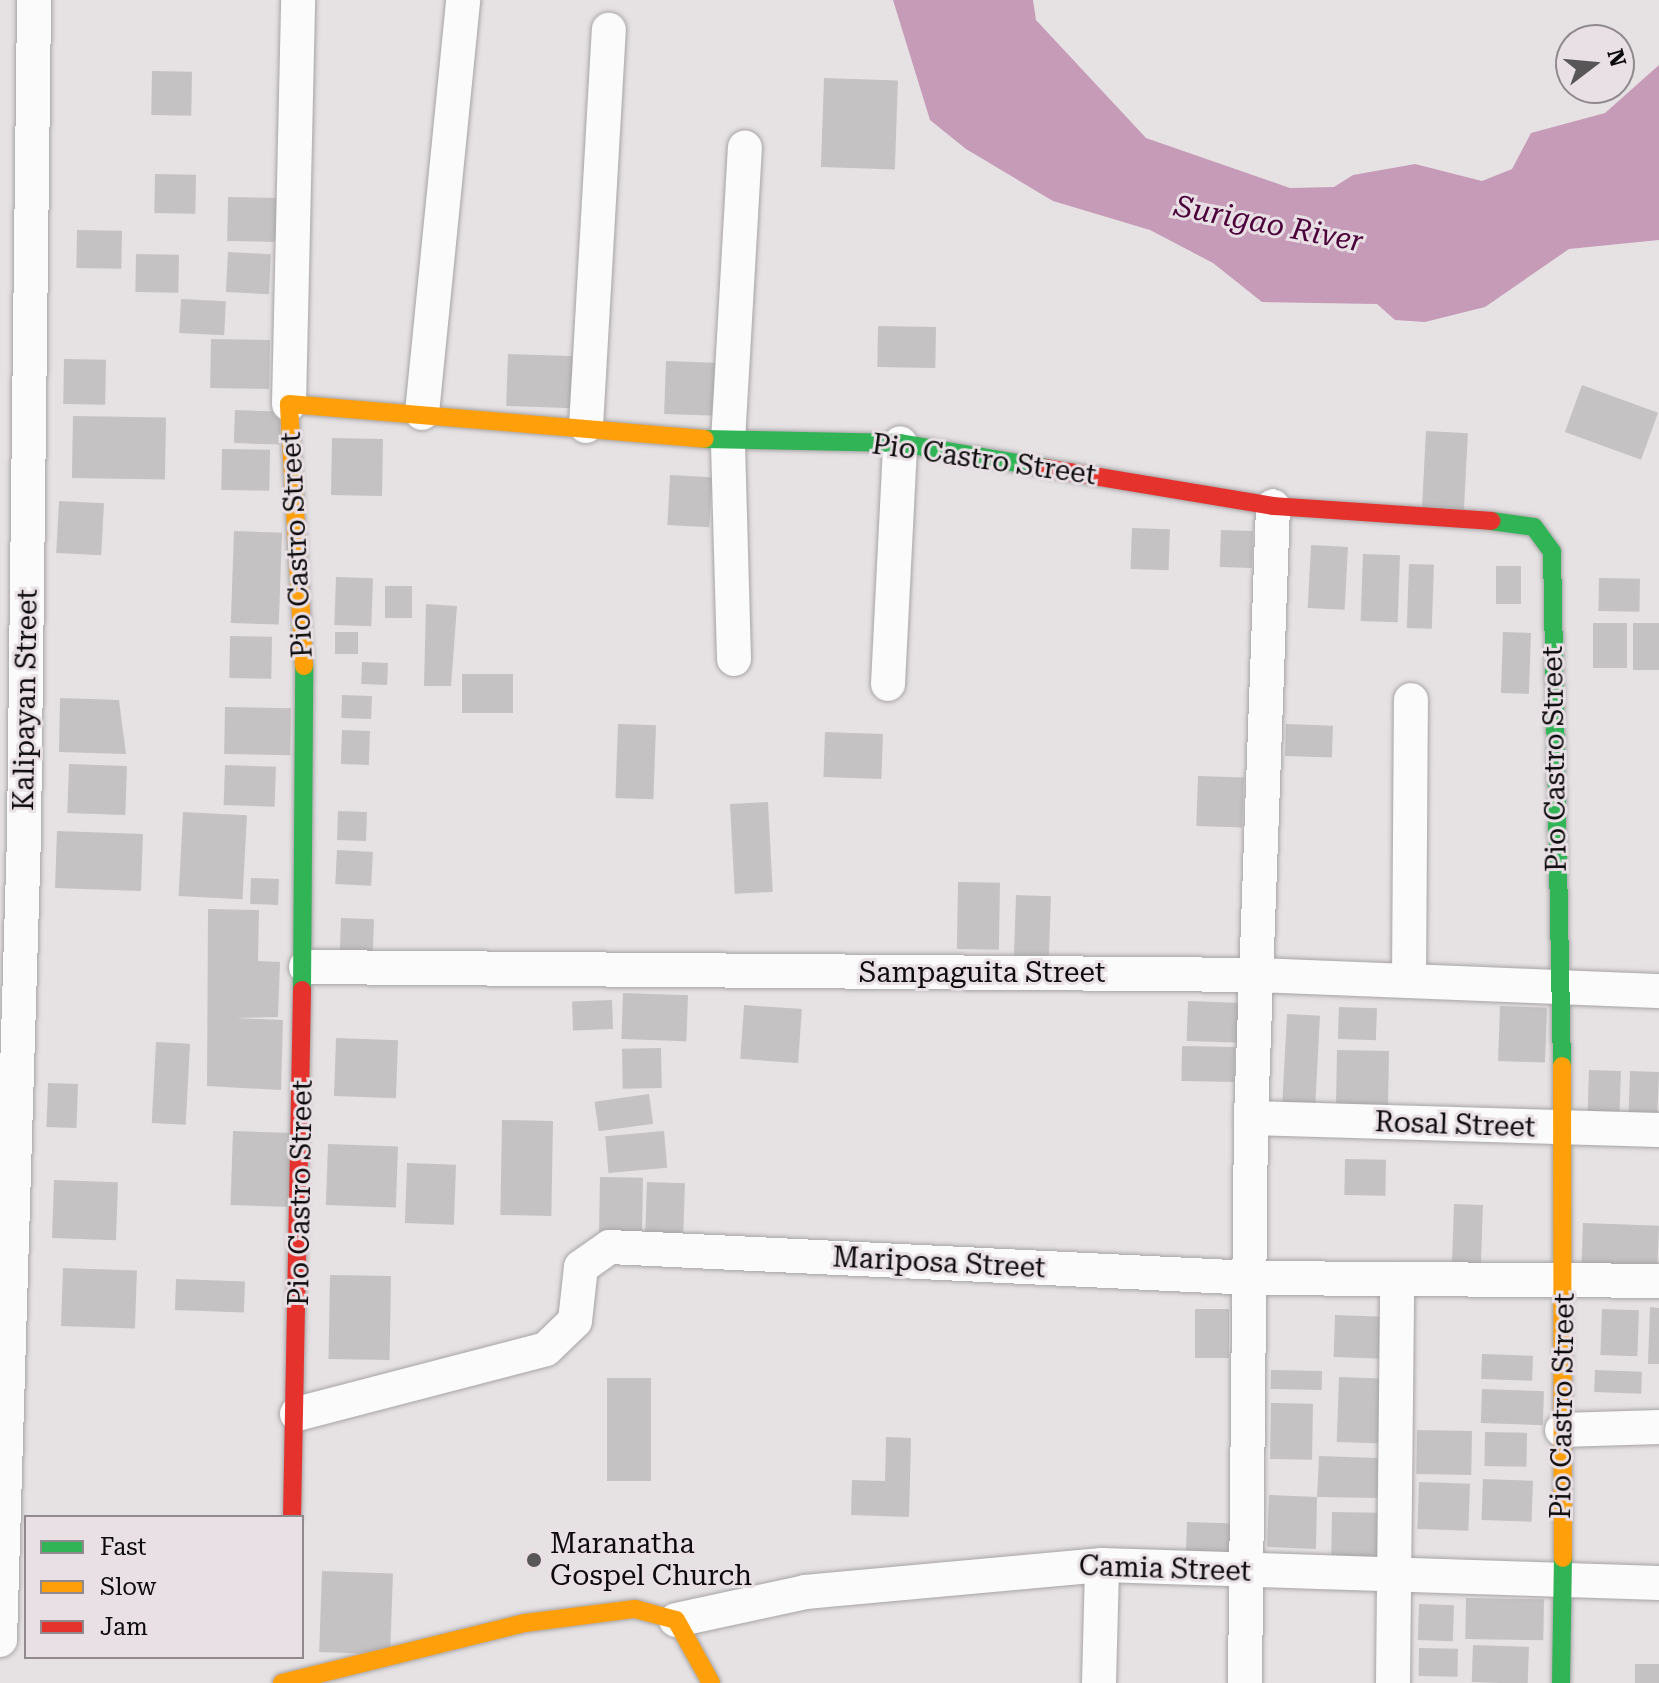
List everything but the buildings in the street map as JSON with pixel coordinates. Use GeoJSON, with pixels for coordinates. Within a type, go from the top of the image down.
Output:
{"type":"FeatureCollection","features":[{"type":"Feature","properties":{"kind":"street","name":"Kalipayan Street"},"geometry":{"type":"LineString","coordinates":[[0,1640],[24,834],[34,0]]}},
{"type":"Feature","properties":{"kind":"street"},"geometry":{"type":"LineString","coordinates":[[289,404],[298,0]]}},
{"type":"Feature","properties":{"kind":"street"},"geometry":{"type":"LineString","coordinates":[[422,413],[463,0]]}},
{"type":"Feature","properties":{"kind":"street"},"geometry":{"type":"LineString","coordinates":[[586,426],[609,30]]}},
{"type":"Feature","properties":{"kind":"street"},"geometry":{"type":"LineString","coordinates":[[734,659],[728,441],[745,147]]}},
{"type":"Feature","properties":{"kind":"street","name":"Pio Castro Street"},"geometry":{"type":"LineString","coordinates":[[292,1515],[306,967],[307,709],[289,404],[586,426],[728,441],[900,443],[1273,506],[1513,522],[1534,527],[1552,552],[1566,1278],[1559,1584],[1561,1683]]}},
{"type":"Feature","properties":{"kind":"street"},"geometry":{"type":"LineString","coordinates":[[888,684],[900,443]]}},
{"type":"Feature","properties":{"kind":"street"},"geometry":{"type":"LineString","coordinates":[[1245,1683],[1252,1278],[1251,1118],[1273,506]]}},
{"type":"Feature","properties":{"kind":"street"},"geometry":{"type":"LineString","coordinates":[[1409,979],[1411,700]]}},
{"type":"Feature","properties":{"kind":"street","name":"Sampaguita Street"},"geometry":{"type":"LineString","coordinates":[[306,967],[1256,975],[1659,991]]}},
{"type":"Feature","properties":{"kind":"street","name":"Rosal Street"},"geometry":{"type":"LineString","coordinates":[[1251,1118],[1659,1130]]}},
{"type":"Feature","properties":{"kind":"street","name":"Mariposa Street"},"geometry":{"type":"LineString","coordinates":[[297,1414],[564,1340],[575,1321],[581,1267],[610,1247],[1252,1278],[1659,1281]]}},
{"type":"Feature","properties":{"kind":"street"},"geometry":{"type":"LineString","coordinates":[[1393,1683],[1397,1279]]}},
{"type":"Feature","properties":{"kind":"street"},"geometry":{"type":"LineString","coordinates":[[1562,1430],[1659,1427]]}},
{"type":"Feature","properties":{"kind":"street"},"geometry":{"type":"LineString","coordinates":[[1099,1683],[1102,1565]]}},
{"type":"Feature","properties":{"kind":"street","name":"Camia Street"},"geometry":{"type":"LineString","coordinates":[[676,1620],[805,1592],[1102,1565],[1245,1572],[1395,1572],[1559,1584],[1659,1583]]}},
{"type":"Feature","properties":{"kind":"street"},"geometry":{"type":"LineString","coordinates":[[285,1659],[283,1683],[596,1611],[635,1609],[676,1620],[711,1683]]}},
{"type":"Feature","properties":{"kind":"water","name":"Surigao River"},"geometry":{"type":"Polygon","coordinates":[[[893,0],[1033,0],[1036,20],[1146,138],[1290,188],[1334,187],[1353,175],[1415,164],[1482,181],[1512,169],[1531,133],[1605,113],[1615,104],[1635,104],[1635,86],[1659,65],[1659,240],[1569,249],[1485,307],[1425,322],[1395,320],[1377,304],[1262,302],[1213,263],[1150,230],[1053,201],[966,149],[930,120],[893,0]]]}},
{"type":"Feature","properties":{"kind":"traffic: fast"},"geometry":{"type":"LineString","coordinates":[[705,439],[900,443],[1046,468]]}},
{"type":"Feature","properties":{"kind":"traffic: fast"},"geometry":{"type":"LineString","coordinates":[[1491,521],[1534,527],[1552,552],[1562,1066]]}},
{"type":"Feature","properties":{"kind":"traffic: fast"},"geometry":{"type":"LineString","coordinates":[[302,990],[304,666]]}},
{"type":"Feature","properties":{"kind":"traffic: fast"},"geometry":{"type":"LineString","coordinates":[[1561,1683],[1563,1558]]}},
{"type":"Feature","properties":{"kind":"traffic: slow"},"geometry":{"type":"LineString","coordinates":[[304,666],[289,404],[705,439]]}},
{"type":"Feature","properties":{"kind":"traffic: slow"},"geometry":{"type":"LineString","coordinates":[[1562,1066],[1563,1558]]}},
{"type":"Feature","properties":{"kind":"traffic: slow"},"geometry":{"type":"LineString","coordinates":[[282,1683],[525,1623],[635,1609],[676,1620],[711,1683]]}},
{"type":"Feature","properties":{"kind":"traffic: jam"},"geometry":{"type":"LineString","coordinates":[[1046,468],[1273,506],[1491,521]]}},
{"type":"Feature","properties":{"kind":"traffic: jam"},"geometry":{"type":"LineString","coordinates":[[292,1515],[302,990]]}},
{"type":"Feature","properties":{"kind":"place","name":"Maranatha Gospel Church"},"geometry":{"type":"Point","coordinates":[534,1560]}}]}
